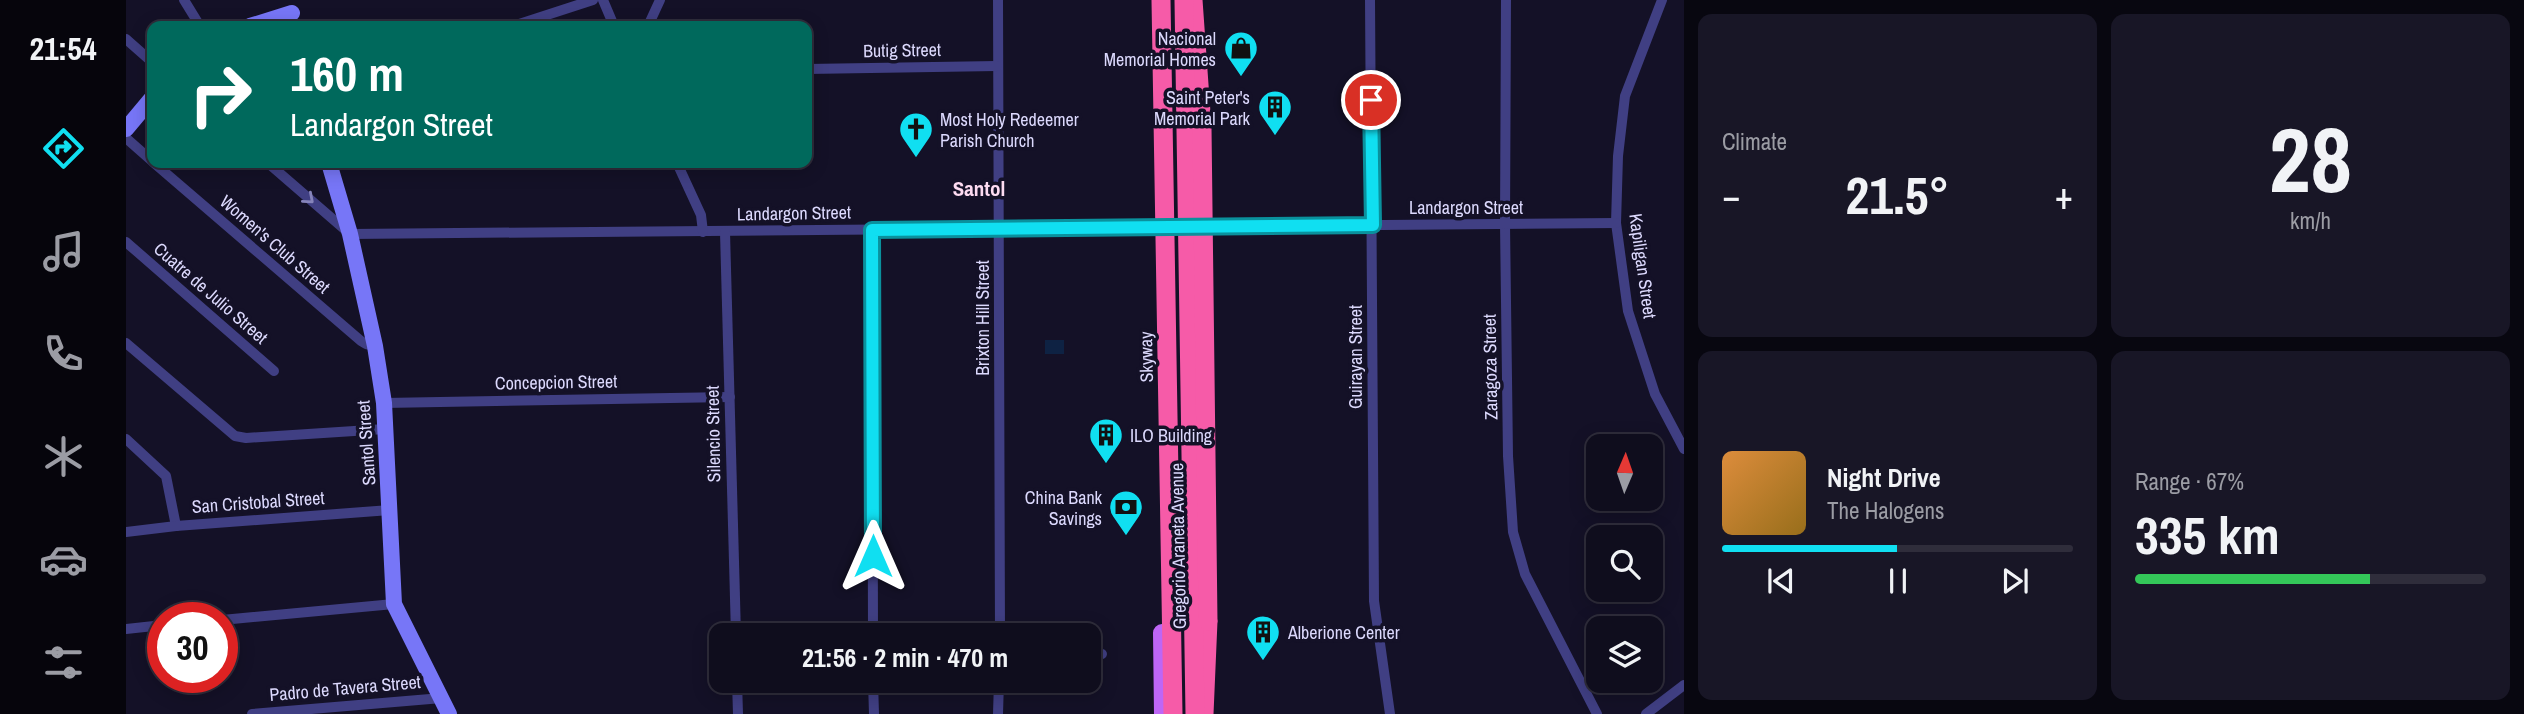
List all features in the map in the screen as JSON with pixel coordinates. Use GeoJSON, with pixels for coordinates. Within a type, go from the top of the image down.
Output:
{"type":"FeatureCollection","features":[{"type":"Feature","properties":{"kind":"highway","name":"Skyway"},"geometry":{"type":"LineString","coordinates":[[1159,0],[1173,714]]}},
{"type":"Feature","properties":{"kind":"highway"},"geometry":{"type":"LineString","coordinates":[[1184,0],[1195,714]]}},
{"type":"Feature","properties":{"kind":"highway"},"geometry":{"type":"LineString","coordinates":[[1192,0],[1202,127],[1208,621],[1203,714]]}},
{"type":"Feature","properties":{"kind":"highway"},"geometry":{"type":"LineString","coordinates":[[1197,442],[1204,391],[1205,349]]}},
{"type":"Feature","properties":{"kind":"main road","name":"Gregorio Araneta Avenue"},"geometry":{"type":"LineString","coordinates":[[1159,0],[1163,714]]}},
{"type":"Feature","properties":{"kind":"main road","name":"Gregorio Araneta Avenue"},"geometry":{"type":"LineString","coordinates":[[1192,0],[1203,714]]}},
{"type":"Feature","properties":{"kind":"street"},"geometry":{"type":"LineString","coordinates":[[184,0],[197,21]]}},
{"type":"Feature","properties":{"kind":"street"},"geometry":{"type":"LineString","coordinates":[[528,21],[593,0]]}},
{"type":"Feature","properties":{"kind":"street"},"geometry":{"type":"LineString","coordinates":[[603,0],[612,21]]}},
{"type":"Feature","properties":{"kind":"street"},"geometry":{"type":"LineString","coordinates":[[650,21],[660,0]]}},
{"type":"Feature","properties":{"kind":"street","name":"Brixton Hill Street"},"geometry":{"type":"LineString","coordinates":[[998,0],[1000,623]]}},
{"type":"Feature","properties":{"kind":"street","name":"Guirayan Street"},"geometry":{"type":"LineString","coordinates":[[1370,0],[1374,601],[1390,714]]}},
{"type":"Feature","properties":{"kind":"street","name":"Zaragoza Street"},"geometry":{"type":"LineString","coordinates":[[1506,0],[1508,456],[1513,532],[1525,574],[1597,714]]}},
{"type":"Feature","properties":{"kind":"street","name":"Kapiligan Street"},"geometry":{"type":"LineString","coordinates":[[1662,0],[1625,96],[1618,156],[1616,223],[1628,312],[1655,394],[1684,449]]}},
{"type":"Feature","properties":{"kind":"street"},"geometry":{"type":"LineString","coordinates":[[266,21],[292,13]]}},
{"type":"Feature","properties":{"kind":"street"},"geometry":{"type":"LineString","coordinates":[[126,39],[147,58]]}},
{"type":"Feature","properties":{"kind":"street","name":"Butig Street"},"geometry":{"type":"LineString","coordinates":[[812,69],[997,66]]}},
{"type":"Feature","properties":{"kind":"street"},"geometry":{"type":"LineString","coordinates":[[126,129],[147,104]]}},
{"type":"Feature","properties":{"kind":"street","name":"Women's Club Street"},"geometry":{"type":"LineString","coordinates":[[126,138],[147,157]]}},
{"type":"Feature","properties":{"kind":"street","name":"Women's Club Street"},"geometry":{"type":"LineString","coordinates":[[160,168],[361,341],[375,346]]}},
{"type":"Feature","properties":{"kind":"street"},"geometry":{"type":"LineString","coordinates":[[274,168],[350,234]]}},
{"type":"Feature","properties":{"kind":"street","name":"Santol Street"},"geometry":{"type":"LineString","coordinates":[[330,168],[350,234],[375,346],[384,403],[394,604],[449,714]]}},
{"type":"Feature","properties":{"kind":"street"},"geometry":{"type":"LineString","coordinates":[[679,168],[701,215],[703,232]]}},
{"type":"Feature","properties":{"kind":"street","name":"Landargon Street"},"geometry":{"type":"LineString","coordinates":[[350,234],[1616,223]]}},
{"type":"Feature","properties":{"kind":"street"},"geometry":{"type":"LineString","coordinates":[[872,230],[873,623]]}},
{"type":"Feature","properties":{"kind":"street","name":"Silencio Street"},"geometry":{"type":"LineString","coordinates":[[725,232],[736,623]]}},
{"type":"Feature","properties":{"kind":"street","name":"Cuatre de Julio Street"},"geometry":{"type":"LineString","coordinates":[[126,242],[274,370]]}},
{"type":"Feature","properties":{"kind":"street"},"geometry":{"type":"LineString","coordinates":[[126,343],[235,436],[246,438],[385,429]]}},
{"type":"Feature","properties":{"kind":"street","name":"Concepcion Street"},"geometry":{"type":"LineString","coordinates":[[384,403],[730,397]]}},
{"type":"Feature","properties":{"kind":"street"},"geometry":{"type":"LineString","coordinates":[[126,439],[166,475],[176,526]]}},
{"type":"Feature","properties":{"kind":"street","name":"San Cristobal Street"},"geometry":{"type":"LineString","coordinates":[[127,533],[176,526],[390,510]]}},
{"type":"Feature","properties":{"kind":"street"},"geometry":{"type":"LineString","coordinates":[[238,619],[394,604]]}},
{"type":"Feature","properties":{"kind":"street"},"geometry":{"type":"LineString","coordinates":[[126,628],[147,626]]}},
{"type":"Feature","properties":{"kind":"street"},"geometry":{"type":"LineString","coordinates":[[1646,714],[1684,685]]}},
{"type":"Feature","properties":{"kind":"street"},"geometry":{"type":"LineString","coordinates":[[737,693],[738,714]]}},
{"type":"Feature","properties":{"kind":"street"},"geometry":{"type":"LineString","coordinates":[[873,693],[874,714]]}},
{"type":"Feature","properties":{"kind":"street"},"geometry":{"type":"LineString","coordinates":[[998,714],[999,693]]}},
{"type":"Feature","properties":{"kind":"street","name":"Padro de Tavera Street"},"geometry":{"type":"LineString","coordinates":[[252,714],[442,698]]}},
{"type":"Feature","properties":{"kind":"water"},"geometry":{"type":"Polygon","coordinates":[[[1045,340],[1064,340],[1064,354],[1045,354],[1045,340]]]}},
{"type":"Feature","properties":{"kind":"place","name":"Nacional Memorial Homes"},"geometry":{"type":"Point","coordinates":[1241,78]}},
{"type":"Feature","properties":{"kind":"place","name":"Saint Peter's Memorial Park"},"geometry":{"type":"Point","coordinates":[1275,137]}},
{"type":"Feature","properties":{"kind":"place","name":"Most Holy Redeemer Parish Church"},"geometry":{"type":"Point","coordinates":[916,159]}},
{"type":"Feature","properties":{"kind":"place","name":"ILO Building"},"geometry":{"type":"Point","coordinates":[1106,465]}},
{"type":"Feature","properties":{"kind":"place","name":"China Bank Savings"},"geometry":{"type":"Point","coordinates":[1126,537]}},
{"type":"Feature","properties":{"kind":"place","name":"Alberione Center"},"geometry":{"type":"Point","coordinates":[1263,662]}},
{"type":"Feature","properties":{"kind":"district","name":"Santol"},"geometry":{"type":"Point","coordinates":[979,188]}},
{"type":"Feature","properties":{"kind":"route"},"geometry":{"type":"LineString","coordinates":[[873,556],[872,230],[1373,225],[1371,100]]}}]}
